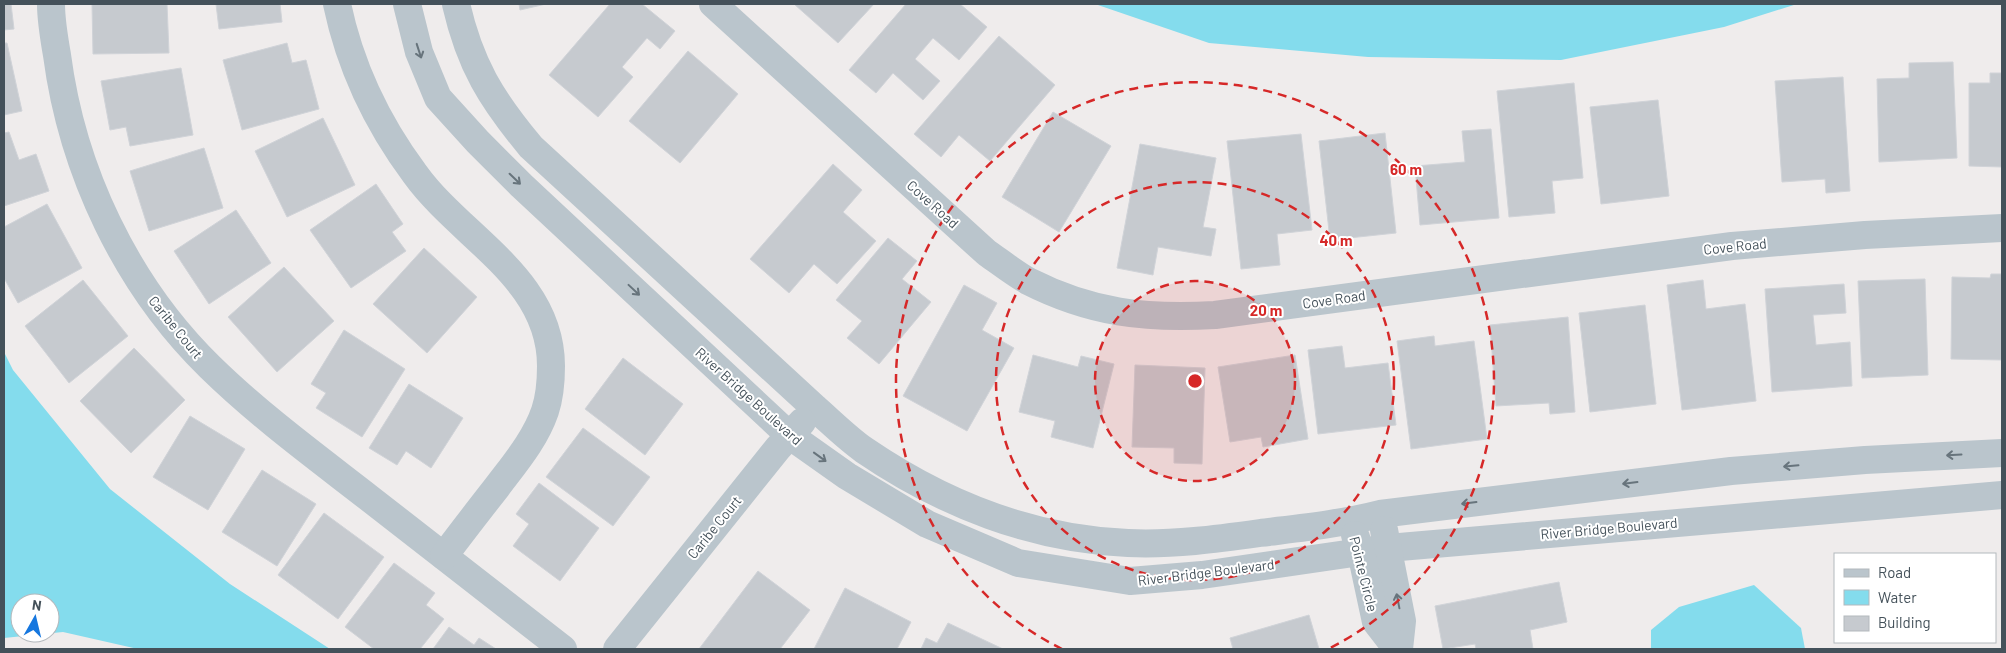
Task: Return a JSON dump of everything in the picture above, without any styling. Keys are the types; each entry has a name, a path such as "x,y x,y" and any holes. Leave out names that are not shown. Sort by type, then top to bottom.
{"street":[{"name":"Caribe Court","path":"51,4 61,88 73,135 98,204 133,270 160,310 209,366 262,414 563,649"},
{"path":"337,4 359,78 384,129 416,176 453,219 524,286 537,307 546,329 551,353 551,386 546,410 536,432 523,453 444,556"},
{"name":"River Bridge Boulevard","path":"408,4 419,52 438,98 521,185 789,435 847,476 927,524 1018,563 1130,581 1202,575 1388,548 2002,495"},
{"path":"456,4 464,38 480,77 503,114 531,147 815,408 863,449 920,485 958,504 1021,526 1063,536 1128,543 1195,542 1350,521 1380,514 1731,471 1865,460 2002,453"},
{"name":"Cove Road","path":"713,4 987,253 1028,280 1072,300 1119,313 1167,318 1214,315 1732,246 1865,235 2002,228"},
{"name":"Caribe Court","path":"617,649 789,435 815,408"},
{"name":"Pointe Circle","path":"1380,514 1402,621 1398,649"},
{"name":"Pointe Circle","path":"1350,521 1361,552 1376,622 1398,649"}],"water":[{"path":"1095,4 1797,4 1724,27 1561,60 1368,57 1209,43"},
{"path":"4,352 13,370 110,489 230,584 330,649 138,649 60,632 60,593 10,593 10,637 4,638"},
{"path":"1754,585 1801,628 1805,649 1651,649 1651,630 1679,607"}],"building":[{"path":"4,4 11,4 14,29 4,30"},
{"path":"92,4 167,4 169,53 93,54"},
{"path":"216,4 280,4 282,22 219,29"},
{"path":"519,4 546,4 520,10"},
{"path":"610,4 642,4 675,31 660,49 647,38 622,67 633,77 598,117 549,75"},
{"path":"794,4 874,4 838,43"},
{"path":"906,4 960,4 987,27 959,60 933,38 915,59 940,81 923,100 893,73 876,93 849,70"},
{"path":"999,36 1055,85 990,161 959,135 941,157 914,134"},
{"path":"4,43 7,43 22,111 4,115"},
{"path":"287,43 292,63 306,60 319,109 242,130 223,60"},
{"path":"688,51 738,94 680,163 629,121"},
{"path":"1953,62 1957,158 1879,162 1877,79 1909,78 1909,63"},
{"path":"181,68 193,135 130,146 126,127 110,130 101,81"},
{"path":"1990,73 2002,73 2002,167 1969,166 1969,83 1990,83"},
{"path":"1843,77 1850,191 1826,193 1825,179 1782,182 1775,81"},
{"path":"1574,83 1583,178 1552,181 1555,213 1509,217 1497,91"},
{"path":"1658,100 1669,196 1601,204 1590,107"},
{"path":"1053,112 1111,146 1059,232 1002,197"},
{"path":"323,118 355,185 287,217 255,151"},
{"path":"1491,129 1499,218 1420,225 1415,166 1465,162 1462,131"},
{"path":"9,132 19,160 36,154 49,191 4,206 4,133"},
{"path":"1385,133 1396,233 1330,240 1319,141"},
{"path":"1301,134 1312,230 1277,234 1280,265 1241,269 1227,141"},
{"path":"1140,144 1216,158 1203,227 1216,229 1211,256 1158,247 1153,275 1117,268"},
{"path":"204,148 223,208 149,231 130,171"},
{"path":"833,164 862,190 843,212 876,241 837,284 814,264 789,293 750,259"},
{"path":"376,184 403,224 392,232 406,251 351,288 310,230"},
{"path":"47,204 82,268 18,303 4,278 4,227"},
{"path":"236,210 271,263 209,304 174,251"},
{"path":"888,238 917,261 902,279 931,302 879,364 847,338 862,321 836,300"},
{"path":"424,248 477,297 427,353 373,304"},
{"path":"284,267 334,321 277,372 228,317"},
{"path":"1991,274 2002,274 2002,360 1951,359 1952,277 1990,278"},
{"path":"1925,279 1928,375 1862,378 1858,281"},
{"path":"83,280 128,336 69,383 25,326"},
{"path":"1703,280 1706,309 1745,304 1756,401 1682,410 1667,285"},
{"path":"1844,284 1846,313 1813,315 1816,345 1850,342 1852,386 1772,392 1765,289"},
{"path":"964,285 997,303 982,330 1014,348 967,431 903,396"},
{"path":"1645,305 1656,404 1590,412 1579,313"},
{"path":"1568,317 1575,412 1550,414 1549,403 1496,406 1490,325"},
{"path":"344,330 405,369 362,437 316,408 326,393 311,384"},
{"path":"1434,336 1435,346 1474,341 1487,439 1411,449 1397,341"},
{"path":"1342,346 1345,368 1388,363 1396,425 1318,434 1308,350"},
{"path":"134,348 185,400 131,453 80,401"},
{"path":"1033,355 1078,367 1081,356 1114,364 1093,448 1051,437 1055,421 1019,412"},
{"path":"1295,355 1308,439 1263,447 1261,437 1230,442 1218,367"},
{"path":"623,358 683,404 645,455 585,409"},
{"path":"1135,365 1205,368 1202,464 1174,463 1174,448 1132,447"},
{"path":"409,384 463,418 431,468 406,451 397,465 369,448"},
{"path":"190,416 245,449 208,510 153,477"},
{"path":"583,428 650,477 613,526 546,477"},
{"path":"262,470 316,504 277,566 222,532"},
{"path":"539,483 599,528 560,581 513,546 529,524 516,514"},
{"path":"324,513 384,557 338,619 278,575"},
{"path":"394,563 435,593 426,605 444,619 420,649 374,649 345,627"},
{"path":"758,571 810,610 780,649 699,649"},
{"path":"1559,582 1567,622 1530,630 1533,649 1476,649 1475,644 1443,649 1435,606"},
{"path":"845,588 911,622 897,649 814,649"},
{"path":"1309,615 1319,649 1233,649 1230,638"},
{"path":"948,623 1003,649 921,649 926,638 937,643"},
{"path":"449,627 474,645 479,638 496,649 433,649"}]}
